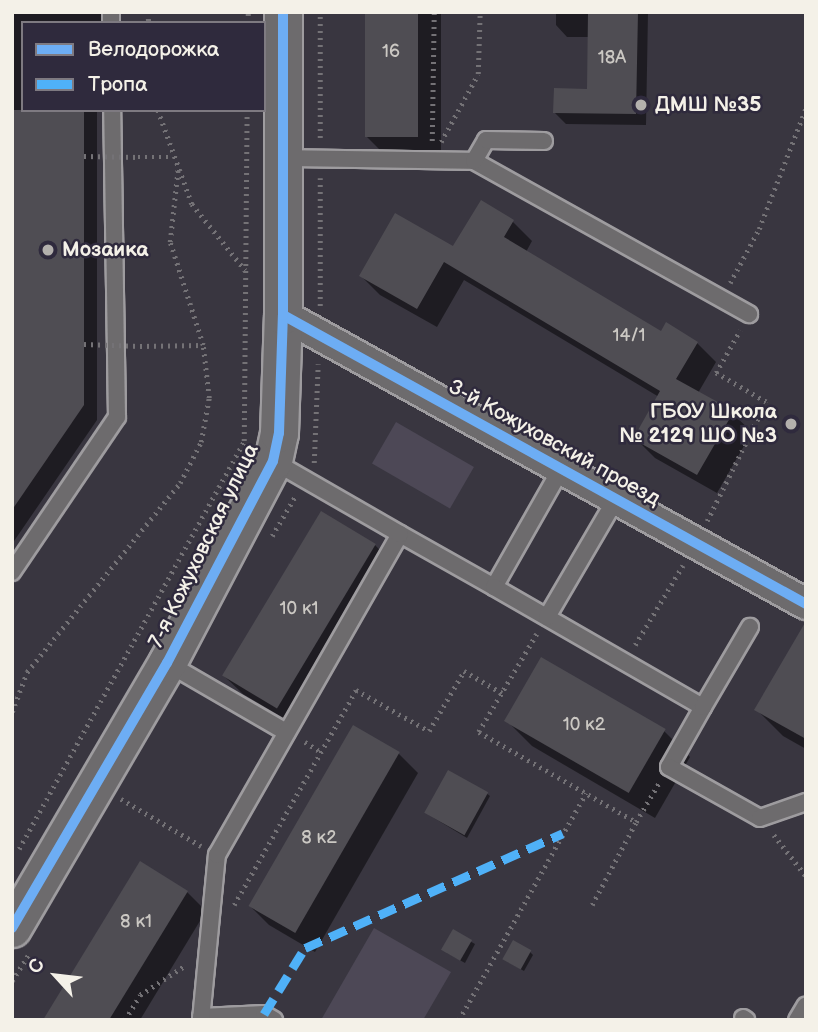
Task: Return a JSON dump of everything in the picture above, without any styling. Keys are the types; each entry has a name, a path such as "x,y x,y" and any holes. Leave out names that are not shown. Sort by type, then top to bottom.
{"street":[{"name":"7-я Кожуховская улица","path":"12,928 22,891 167,663 272,461 279,433 283,315 283,12"},
{"name":"3-й Кожуховский проезд","path":"283,315 806,604"}],"lane":[{"path":"12,572 117,417 112,112"},
{"path":"474,161 486,140 544,141"},
{"path":"284,158 474,161 749,314"},
{"path":"272,461 703,707"},
{"path":"494,587 561,469"},
{"path":"547,617 615,499"},
{"path":"274,1020 264,1014 201,1018 217,855 400,534"},
{"path":"750,626 669,767 760,818 806,802"},
{"path":"167,663 285,732"},
{"path":"797,1020 806,1005"}],"path":[{"path":"432,159 434,12"},
{"path":"432,159 478,74 480,12"},
{"path":"721,300 759,229 806,108"},
{"path":"159,112 192,204 246,270"},
{"path":"12,861 244,441 247,112"},
{"path":"83,156 173,157"},
{"path":"12,712 27,672 57,631 180,483 201,442 209,398 203,345 170,242 178,168"},
{"path":"625,662 696,544 766,402 716,373 749,314"},
{"path":"84,344 203,345"},
{"path":"547,617 479,732 636,822"},
{"path":"125,1020 140,995 209,949 356,690 429,731 464,671 502,693"},
{"path":"592,905 669,767"},
{"path":"459,1020 586,793"},
{"path":"119,798 217,855"},
{"path":"760,818 806,876"}],"shaded area":[{"path":"396,422 474,467 450,509 372,464"},
{"path":"374,928 451,972 423,1020 321,1020"}],"building":[{"path":"365,12 418,12 418,137 365,137"},
{"path":"588,12 638,12 636,114 553,113 554,88 587,89"},
{"name":"Мозаика","path":"12,110 84,112 84,405 12,510"},
{"path":"481,200 514,220 504,237 661,331 666,322 698,342 676,379 734,411 697,475 633,439 660,391 444,262 417,309 359,276 395,213 453,246"},
{"path":"321,511 376,544 277,709 222,676"},
{"path":"806,621 806,739 754,710"},
{"path":"541,657 666,729 629,793 504,721"},
{"path":"353,725 400,752 295,933 248,906"},
{"path":"448,770 488,792 464,835 424,813"},
{"path":"140,861 188,891 109,1020 43,1020"},
{"path":"453,929 472,940 460,961 441,950"},
{"path":"513,940 531,950 521,969 502,959"}],"marked path":[{"path":"264,1014 305,948 563,833"}],"cycle path":[{"path":"12,928 167,663 273,461 279,433 283,315 283,12"},
{"path":"283,315 806,604"}],"place":[{"name":"ДМШ №35","path":"641,105"},
{"name":"Мозаика","path":"48,250"},
{"name":"ГБОУ Школа № 2129 ШО №3","path":"791,424"}]}
